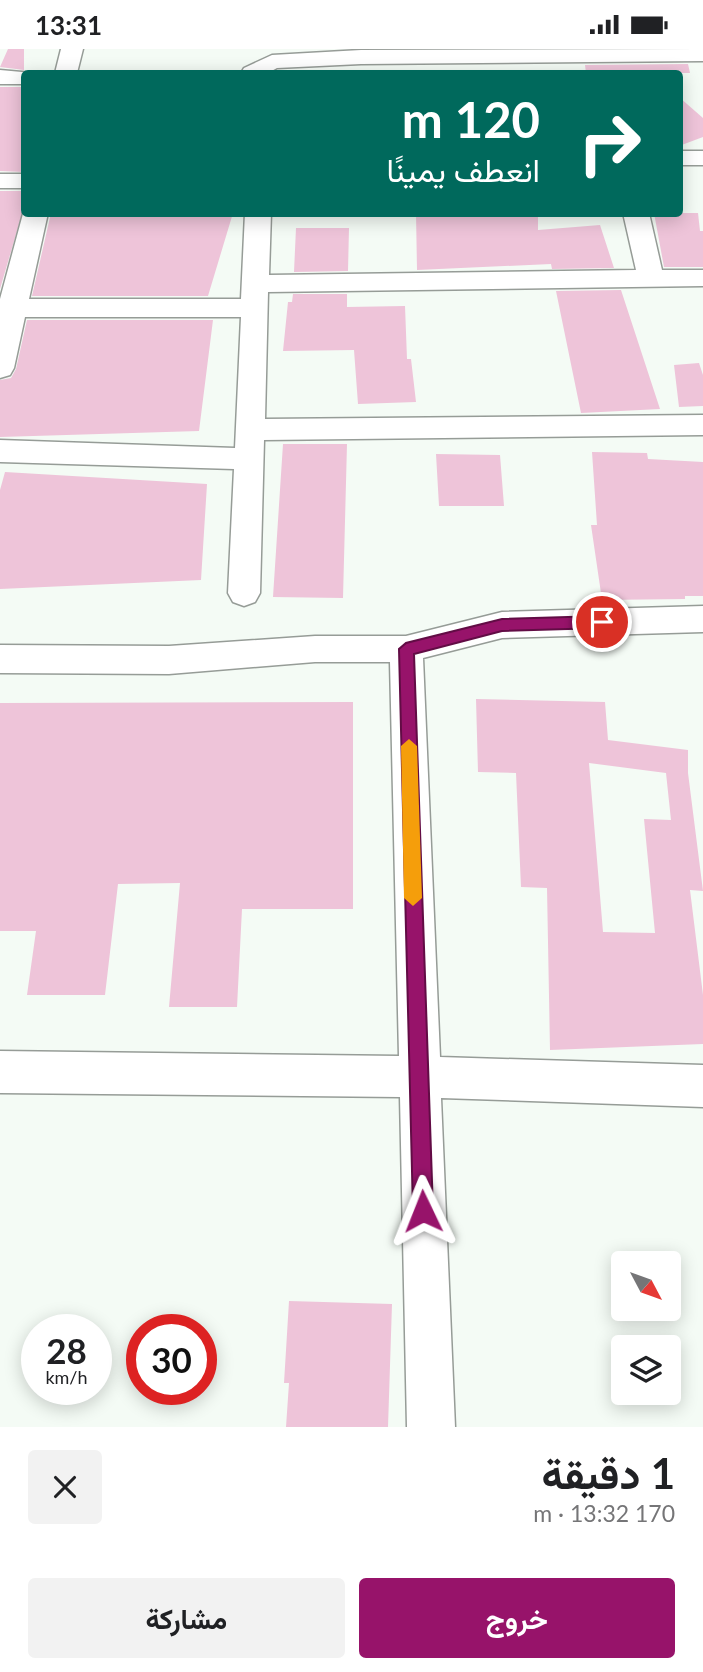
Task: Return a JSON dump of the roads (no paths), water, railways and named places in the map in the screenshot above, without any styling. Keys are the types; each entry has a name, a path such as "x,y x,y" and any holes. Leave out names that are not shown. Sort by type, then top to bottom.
{"street":[{"path":"67,70 72,49"},
{"path":"256,70 273,56 564,65 703,54"},
{"path":"0,77 21,77"},
{"path":"683,158 703,158"},
{"path":"0,181 21,181"},
{"path":"0,368 7,308 33,217"},
{"path":"244,593 258,217"},
{"path":"637,217 651,278"},
{"path":"7,308 651,278 703,278"},
{"path":"0,451 249,444 703,425"},
{"path":"0,659 169,660 315,649 406,649 502,625 703,619"},
{"path":"406,649 431,1427"},
{"path":"0,1072 418,1077 703,1086"}]}
